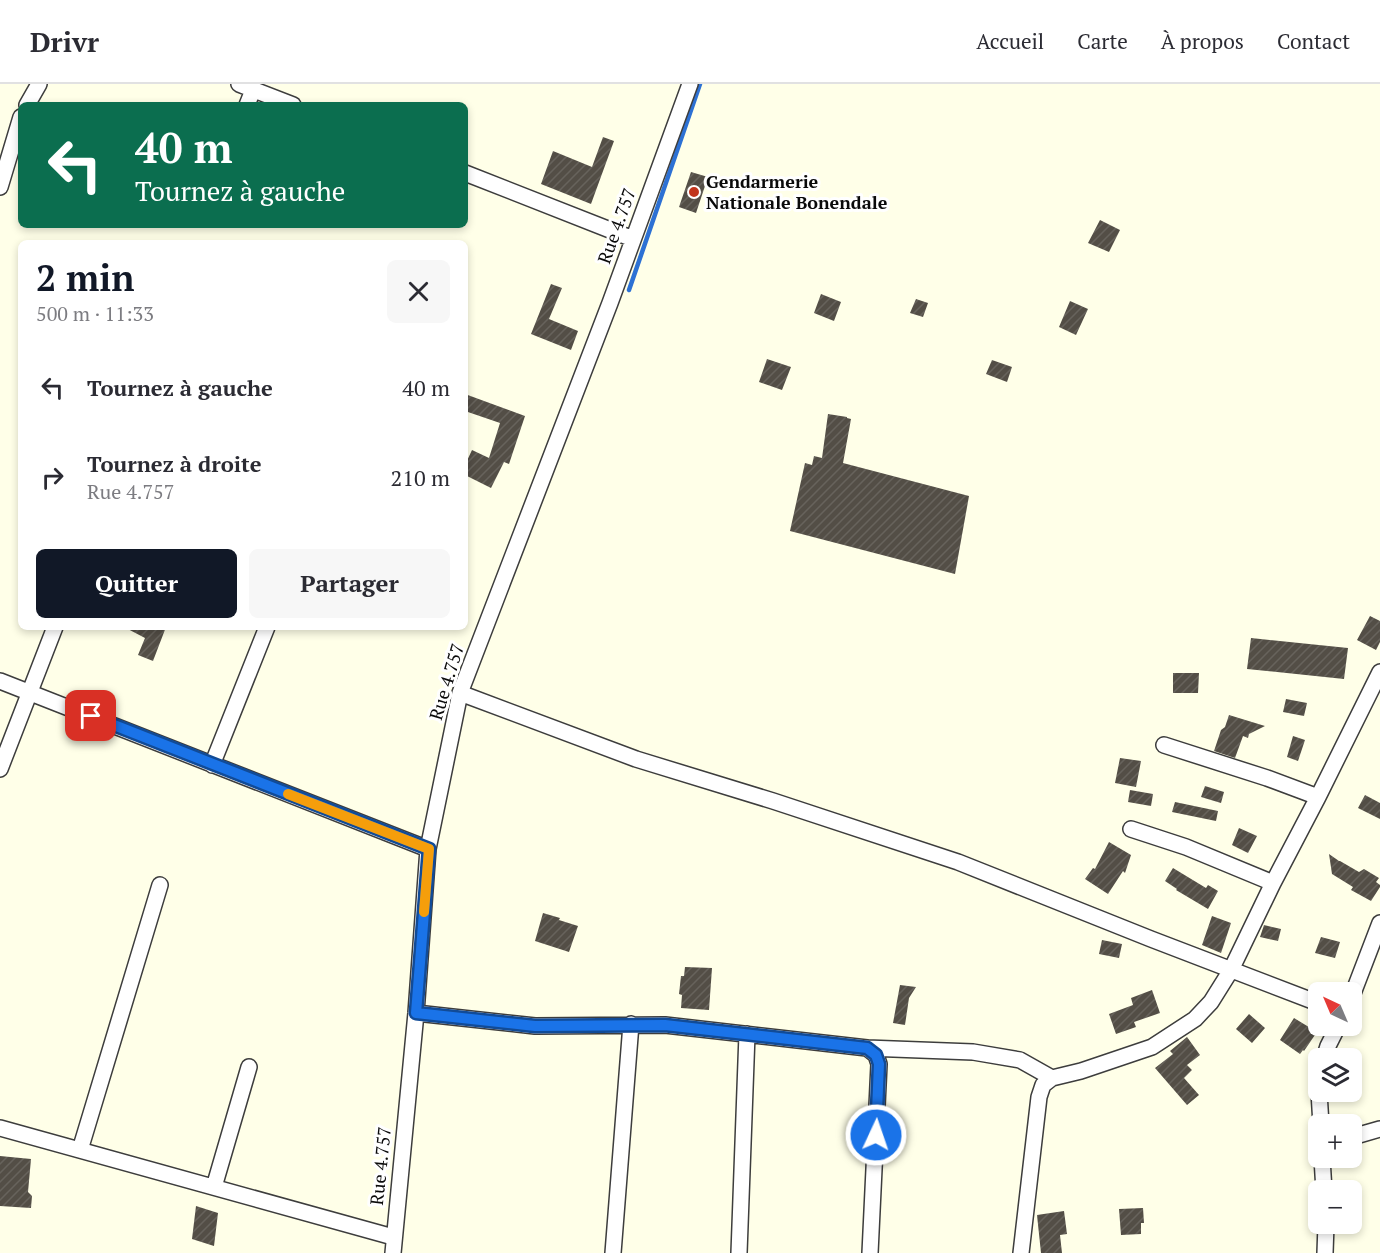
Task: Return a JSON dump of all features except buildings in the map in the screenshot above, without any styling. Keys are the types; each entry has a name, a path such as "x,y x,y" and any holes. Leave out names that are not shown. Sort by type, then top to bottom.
{"street":[{"path":"29,102 39,84"},
{"name":"Rue 4.757","path":"393,1253 429,849 460,693 690,84"},
{"path":"249,102 257,88 287,102"},
{"path":"0,187 18,127"},
{"path":"468,173 633,239"},
{"path":"0,769 54,630"},
{"path":"212,765 266,630"},
{"path":"1021,1253 1039,1097 1043,1085 1052,1078 1081,1071 1152,1047 1195,1019 1210,1002 1231,970 1380,672"},
{"path":"0,681 429,849"},
{"path":"460,693 636,759 958,862 1308,999"},
{"path":"1164,746 1268,778 1318,797"},
{"path":"1131,829 1186,847 1273,883"},
{"path":"80,1150 160,885"},
{"path":"1357,982 1380,923"},
{"path":"416,1013 535,1026 665,1025 867,1048 973,1052 1020,1060 1052,1078"},
{"path":"613,1253 632,1024"},
{"path":"739,1253 747,1034"},
{"path":"867,1048 876,1055 879,1064 870,1253"},
{"path":"214,1187 249,1066"},
{"path":"0,1128 393,1237"},
{"path":"1362,1134 1380,1130"},
{"path":"1325,1253 1326,1234"}],"waterway":[{"path":"629,290 700,84"}],"slow traffic":[{"path":"288,794 429,849 424,912"}],"place":[{"name":"Gendarmerie Nationale Bonendale","path":"694,192"}],"route":[{"path":"91,716 429,849 416,1013 535,1026 665,1025 867,1048 876,1055 879,1064 876,1135"}]}
